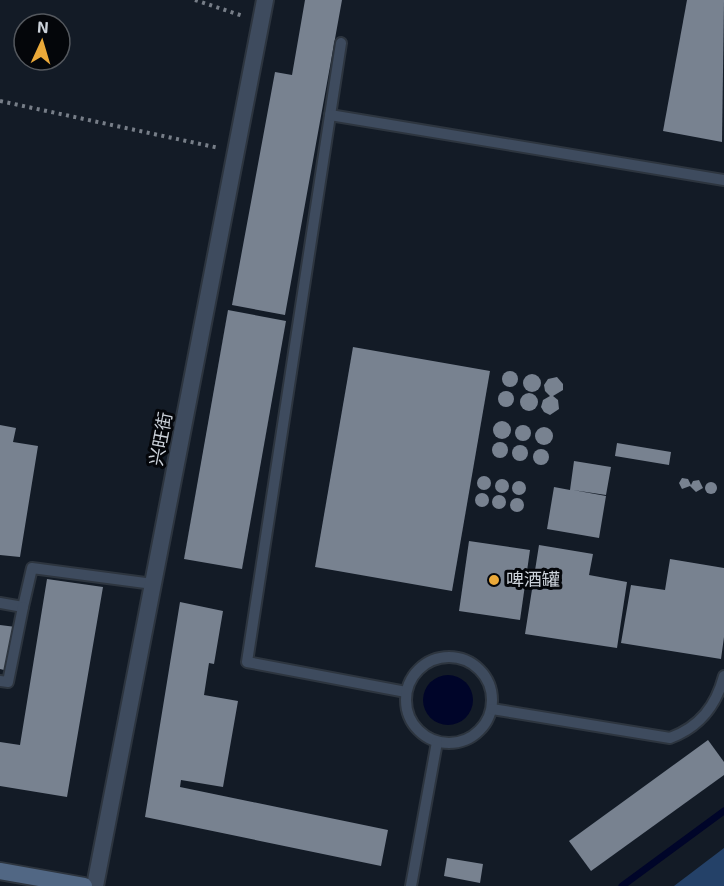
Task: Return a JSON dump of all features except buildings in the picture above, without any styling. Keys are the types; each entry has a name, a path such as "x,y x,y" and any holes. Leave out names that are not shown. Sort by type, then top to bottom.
{"main road":[{"path":"0,871 84,886"}],"street":[{"name":"兴旺街","path":"95,886 265,0"}],"lane":[{"path":"341,43 248,662 406,692"},
{"path":"330,115 724,180"},
{"path":"0,681 8,682 32,568 153,584"},
{"path":"0,603 23,607"},
{"path":"440,657 454,657 468,661 480,669 488,680 492,694 492,709 486,722 477,733 465,741 437,742 424,736 413,726 407,713 406,692 415,672 426,662 440,657"},
{"path":"492,709 670,738 689,731 710,711 724,676"},
{"path":"411,886 437,742"}],"path":[{"path":"195,0 261,22"},
{"path":"0,101 236,151"}],"shaded area":[{"path":"448,675 457,677 468,686 473,700 471,709 462,720 448,725 439,723 428,714 423,700 425,691 434,680"},
{"path":"724,848 724,886 674,886"}],"waterway":[{"path":"622,886 724,811"}],"place":[{"name":"啤酒罐","path":"494,580"}]}
